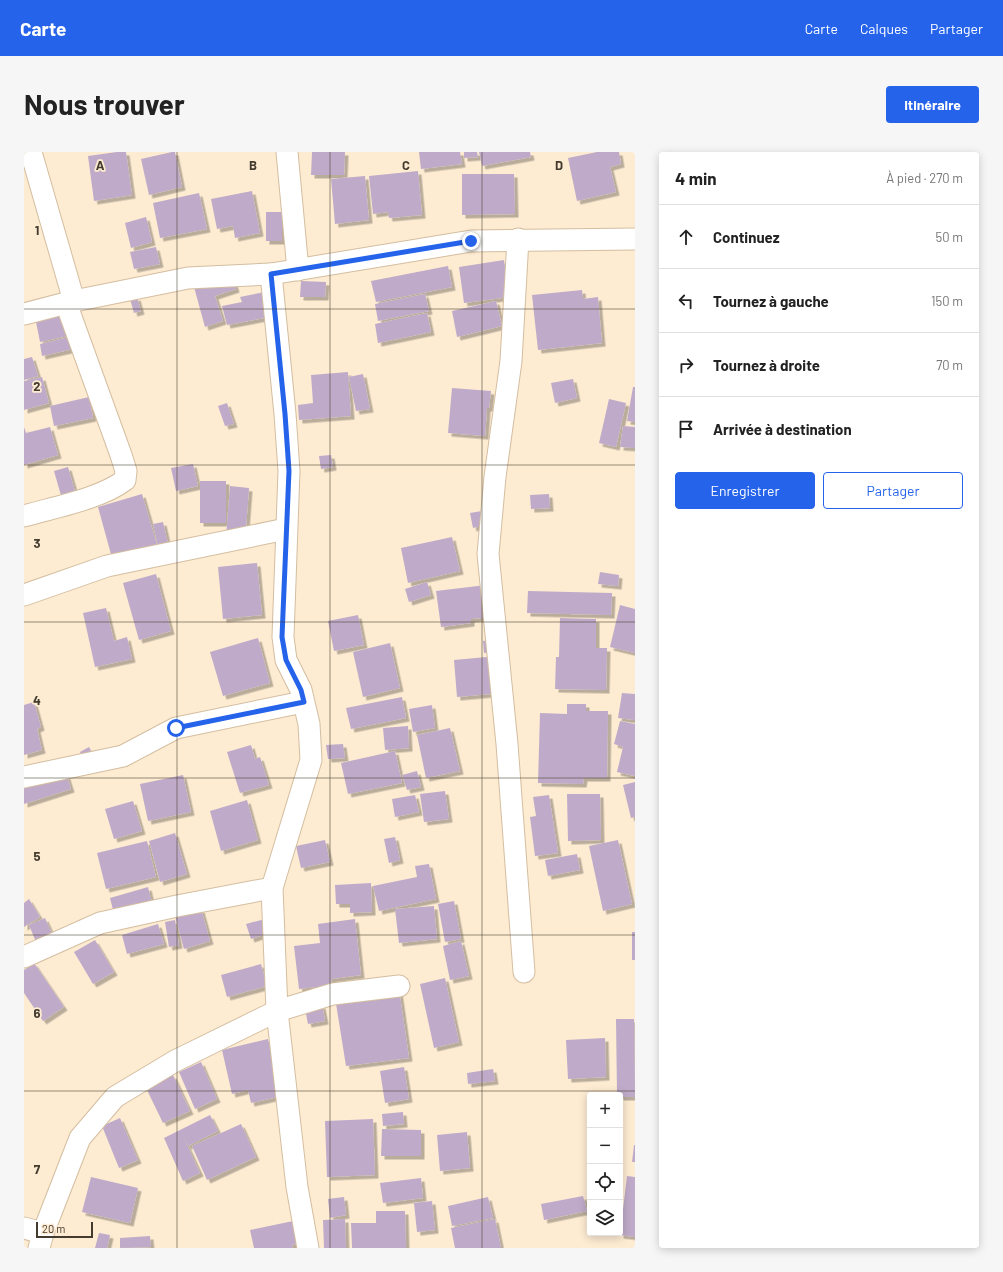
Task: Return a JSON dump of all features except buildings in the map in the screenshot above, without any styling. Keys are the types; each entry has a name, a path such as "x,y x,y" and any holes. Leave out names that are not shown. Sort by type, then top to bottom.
{"street":[{"path":"24,516 92,497 116,487 125,480 126,471 70,302 31,152"},
{"path":"287,152 298,270"},
{"path":"24,314 70,302 188,278 271,274 471,241 635,239"},
{"path":"518,240 511,361 488,554 507,744 524,972"},
{"path":"271,274 285,414 289,471 282,637 286,660 301,690 304,702 309,724 311,760 272,888 277,1011 297,1187 308,1248"},
{"path":"24,595 107,566 286,529"},
{"path":"24,777 123,756 176,728 304,702"},
{"path":"24,957 100,923 177,906 272,888"},
{"path":"35,1236 80,1138 115,1097 176,1061 277,1011 333,994 399,986"}],"route":[{"path":"176,728 304,702 301,690 286,660 282,637 289,471 285,414 271,274 471,241"}]}
